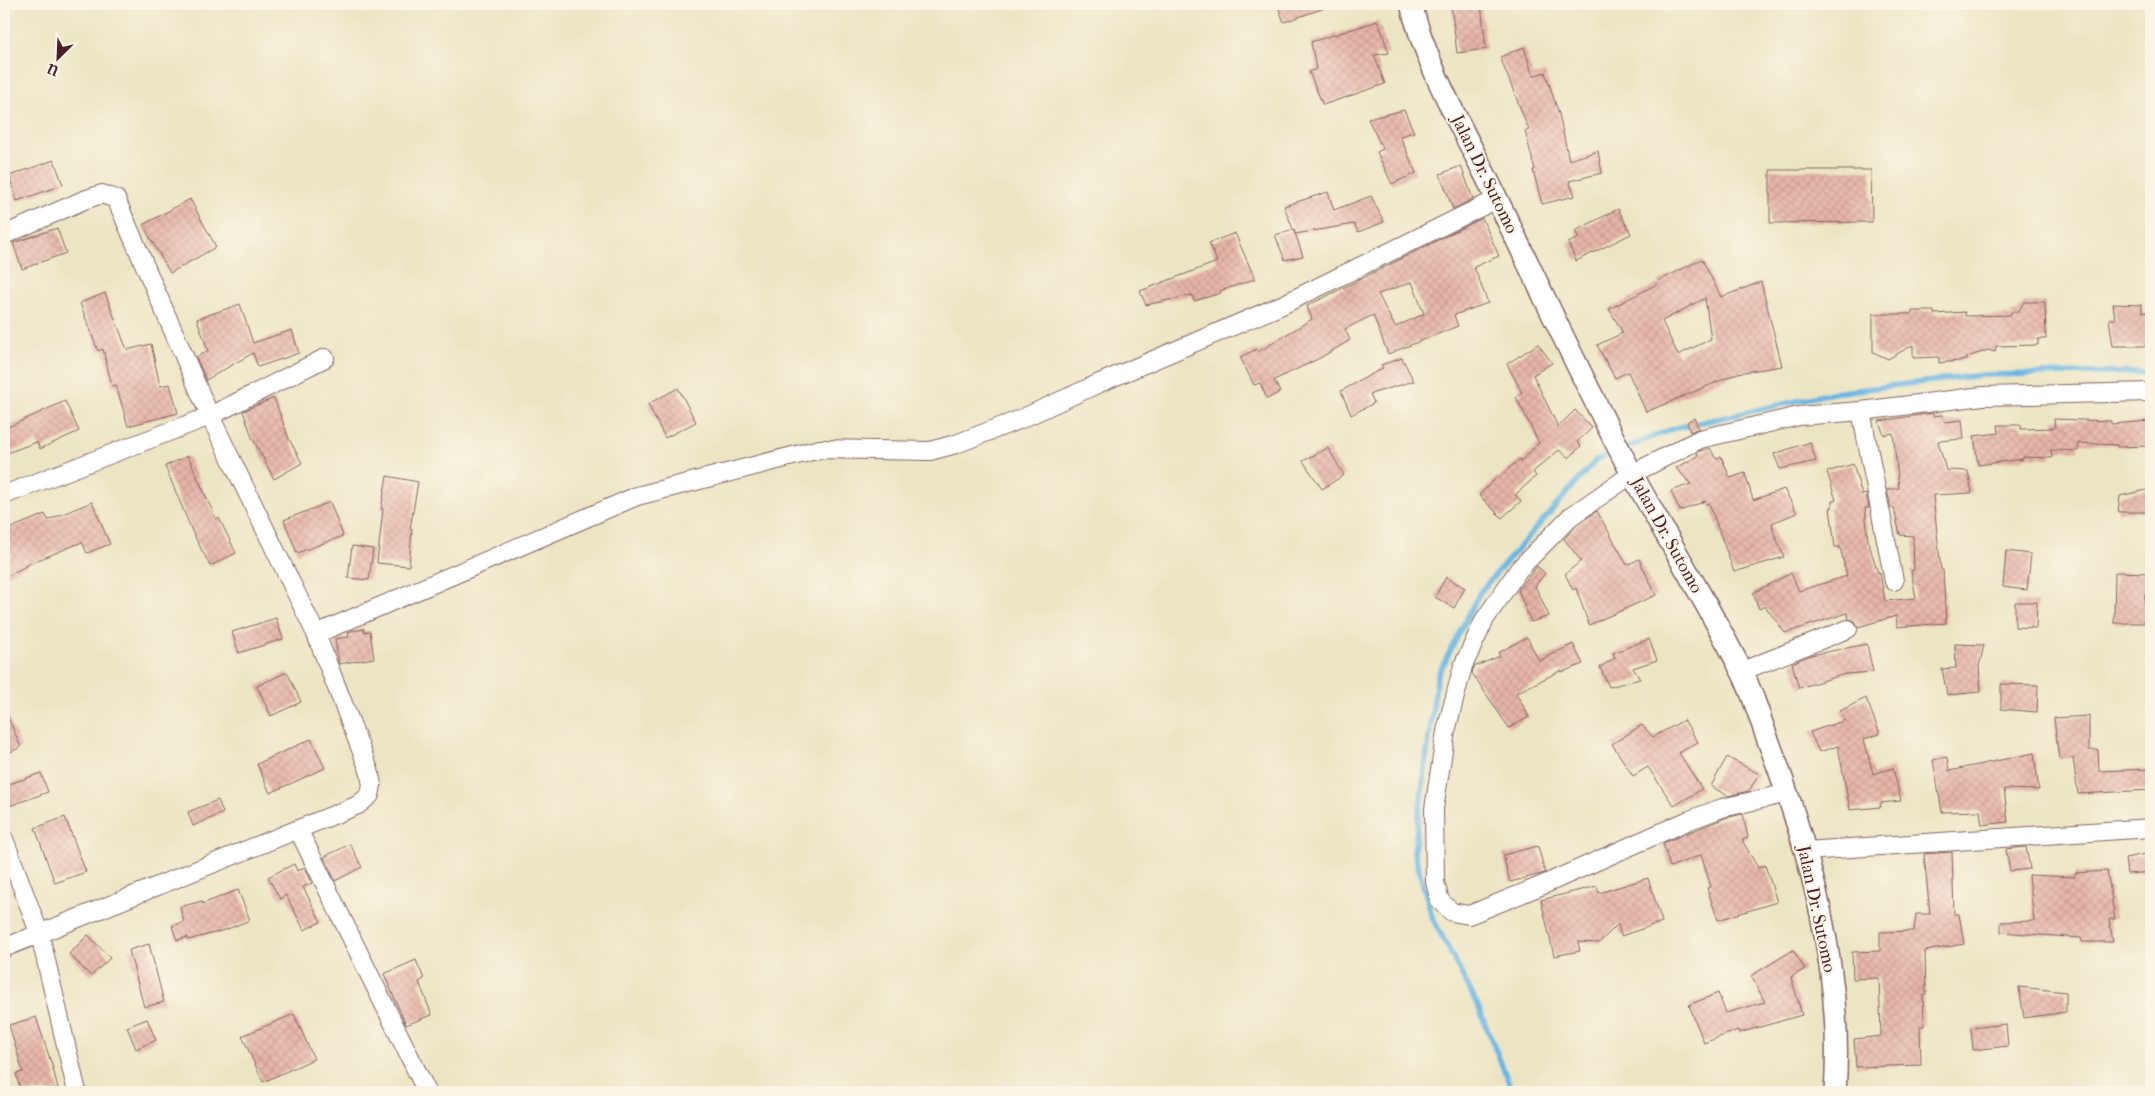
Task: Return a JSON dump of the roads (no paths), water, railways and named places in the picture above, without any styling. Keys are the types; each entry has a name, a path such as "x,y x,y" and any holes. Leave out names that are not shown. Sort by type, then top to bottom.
{"street":[{"name":"Jalan Dr. Sutomo","path":"1411,4 1430,61 1601,414 1742,671 1788,793 1805,851 1829,958 1835,997 1838,1057 1835,1092"},
{"path":"4,235 102,194 116,200 210,416 316,634 369,770 372,785 370,795 358,805 4,948"},
{"path":"316,634 638,496 820,449 930,451 956,444 1021,419 1095,385 1282,305 1497,199"},
{"path":"4,495 210,416 325,358"},
{"path":"1788,793 1704,814 1543,885 1469,915 1452,912 1440,902 1435,882 1434,809 1446,730 1463,666 1485,619 1518,569 1570,517 1632,473 1700,439 1799,416 1861,411 1983,396 2151,392"},
{"path":"1861,411 1894,582"},
{"path":"1742,671 1848,629"},
{"path":"1805,851 2151,828"},
{"path":"298,829 427,1092"},
{"path":"4,839 40,935 77,1092"}],"waterway":[{"path":"1508,1092 1509,1083 1478,1006 1432,917 1414,851 1437,677 1480,592 1596,460 1672,429 1832,393 1982,375 2151,372"}]}
